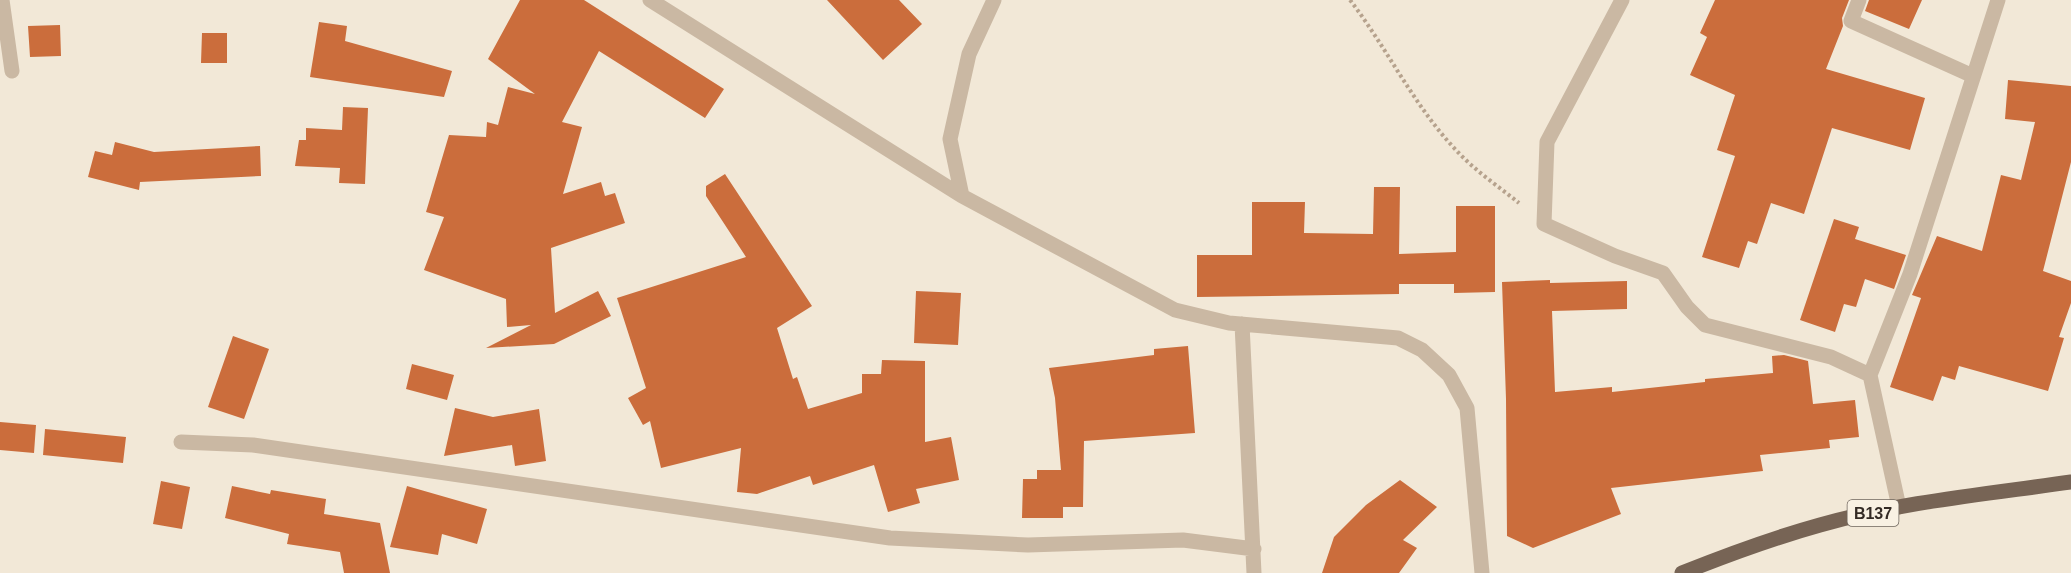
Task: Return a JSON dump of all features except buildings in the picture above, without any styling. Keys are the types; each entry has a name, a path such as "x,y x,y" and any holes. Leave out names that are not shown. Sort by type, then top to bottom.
{"main road":[{"name":"B137","path":"1682,573 1739,550 1821,525 1899,507 2071,482"}],"street":[{"path":"2,0 12,71"},
{"path":"650,0 962,196 1175,309 1242,324 1398,338 1422,350 1449,375 1467,408 1482,573"},
{"path":"962,196 950,139 969,54 994,0"},
{"path":"1623,0 1547,142 1544,224 1615,256 1663,273 1687,307 1705,325 1831,357 1870,375"},
{"path":"1859,0 1851,21 1973,76"},
{"path":"1899,507 1870,375 1910,274 1998,0"},
{"path":"1242,324 1254,573"},
{"path":"181,441 253,445 890,538 1028,545 1183,540 1254,549"}],"path":[{"path":"1350,0 1378,36 1422,107 1456,151 1544,224"}]}
